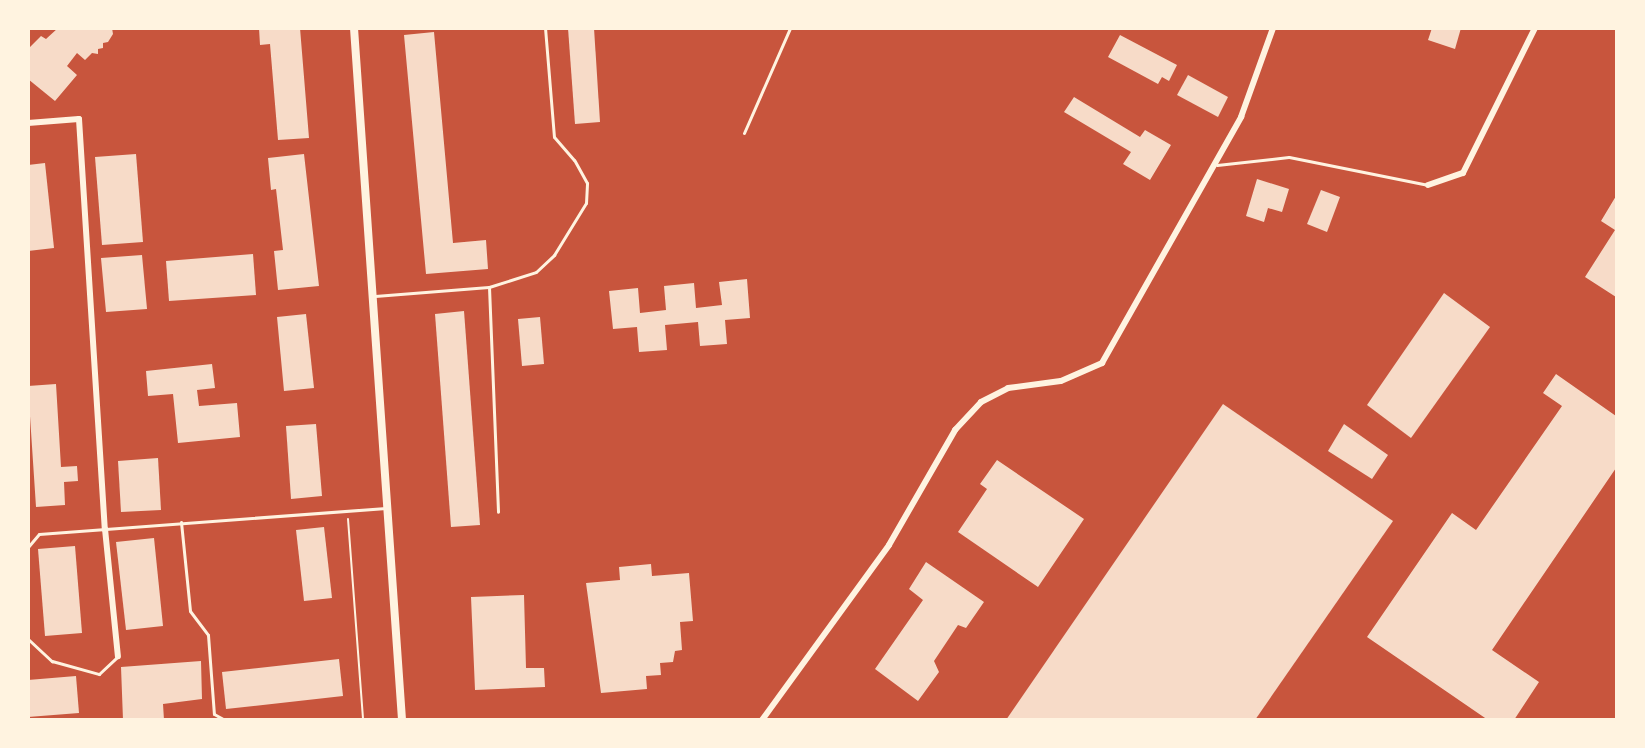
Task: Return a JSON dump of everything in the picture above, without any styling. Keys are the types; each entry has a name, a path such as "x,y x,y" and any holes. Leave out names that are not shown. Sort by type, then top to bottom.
{"main road":[{"path":"354,28 401,719"}],"street":[{"path":"762,720 890,545 955,430 981,402 1008,388 1061,381 1102,363 1217,165 1241,117 1273,28"},
{"path":"1428,185 1463,173 1535,28"},
{"path":"28,123 79,119 105,528 118,656"}],"lane":[{"path":"373,296 489,287 536,272 554,255 586,204 587,183 574,160 554,137 545,28"},
{"path":"744,134 790,28"},
{"path":"1217,165 1289,157 1428,185"},
{"path":"489,287 498,512"},
{"path":"28,547 39,534 388,507"},
{"path":"181,522 190,611 208,635 214,714 225,720"},
{"path":"28,639 52,661 99,674 118,656"}],"path":[{"path":"348,509 363,720"}],"building":[{"path":"58,28 112,28 113,34 108,42 103,43 103,48 98,49 98,54 92,53 85,60 77,53 67,66 77,75 55,101 28,79 28,49 41,36 46,39"},
{"path":"259,28 300,28 309,138 278,140 270,44 260,45"},
{"path":"568,28 594,28 600,122 575,124"},
{"path":"1432,28 1461,28 1455,49 1428,40"},
{"path":"434,32 453,243 486,240 488,269 426,274 404,35"},
{"path":"1120,35 1177,65 1169,81 1162,77 1158,84 1108,57"},
{"path":"1188,75 1228,97 1218,117 1177,95"},
{"path":"1074,97 1140,137 1145,130 1171,145 1150,180 1123,164 1131,152 1064,112"},
{"path":"136,154 143,242 102,245 95,157"},
{"path":"304,154 319,286 278,290 274,251 283,250 276,189 271,190 268,158"},
{"path":"45,163 54,248 28,251 28,165"},
{"path":"1257,179 1289,189 1282,212 1268,208 1264,222 1246,216"},
{"path":"1321,190 1340,197 1327,232 1307,224"},
{"path":"1616,196 1616,297 1585,277 1615,230 1601,221"},
{"path":"253,254 256,295 169,301 166,261"},
{"path":"142,255 147,309 106,312 101,258"},
{"path":"747,279 750,318 725,320 727,344 700,346 698,322 665,325 667,350 639,352 637,327 613,329 609,291 638,288 640,313 666,310 664,286 694,283 696,308 722,305 719,282"},
{"path":"1444,293 1490,327 1411,438 1367,405"},
{"path":"464,311 480,525 451,527 435,314"},
{"path":"306,314 314,388 284,391 277,317"},
{"path":"540,317 544,364 522,366 518,319"},
{"path":"212,364 215,388 197,390 199,406 237,403 240,437 178,443 173,394 148,396 146,371"},
{"path":"1556,374 1616,416 1616,468 1492,650 1539,682 1514,720 1488,720 1367,637 1452,513 1476,530 1562,406 1543,393"},
{"path":"56,384 61,467 77,466 78,481 64,482 65,505 36,507 28,386"},
{"path":"1223,404 1393,521 1255,720 1006,720"},
{"path":"316,424 322,496 291,499 286,426"},
{"path":"1344,424 1388,455 1372,479 1328,451"},
{"path":"158,458 161,510 121,512 118,461"},
{"path":"997,460 1084,519 1038,587 958,532 987,489 980,484"},
{"path":"324,527 332,598 304,601 296,530"},
{"path":"154,538 163,626 126,630 116,542"},
{"path":"75,546 82,633 45,636 38,549"},
{"path":"926,562 984,602 966,628 958,625 934,661 939,672 918,701 875,669 923,600 909,589"},
{"path":"651,564 652,576 689,573 693,621 680,622 682,650 675,651 673,662 660,663 661,675 646,676 647,689 601,693 586,583 620,580 619,567"},
{"path":"524,595 526,668 544,668 545,687 475,690 471,597"},
{"path":"339,659 343,696 226,709 222,672"},
{"path":"201,661 202,699 163,704 164,720 123,720 121,667"},
{"path":"76,676 79,713 28,717 28,680"}]}
